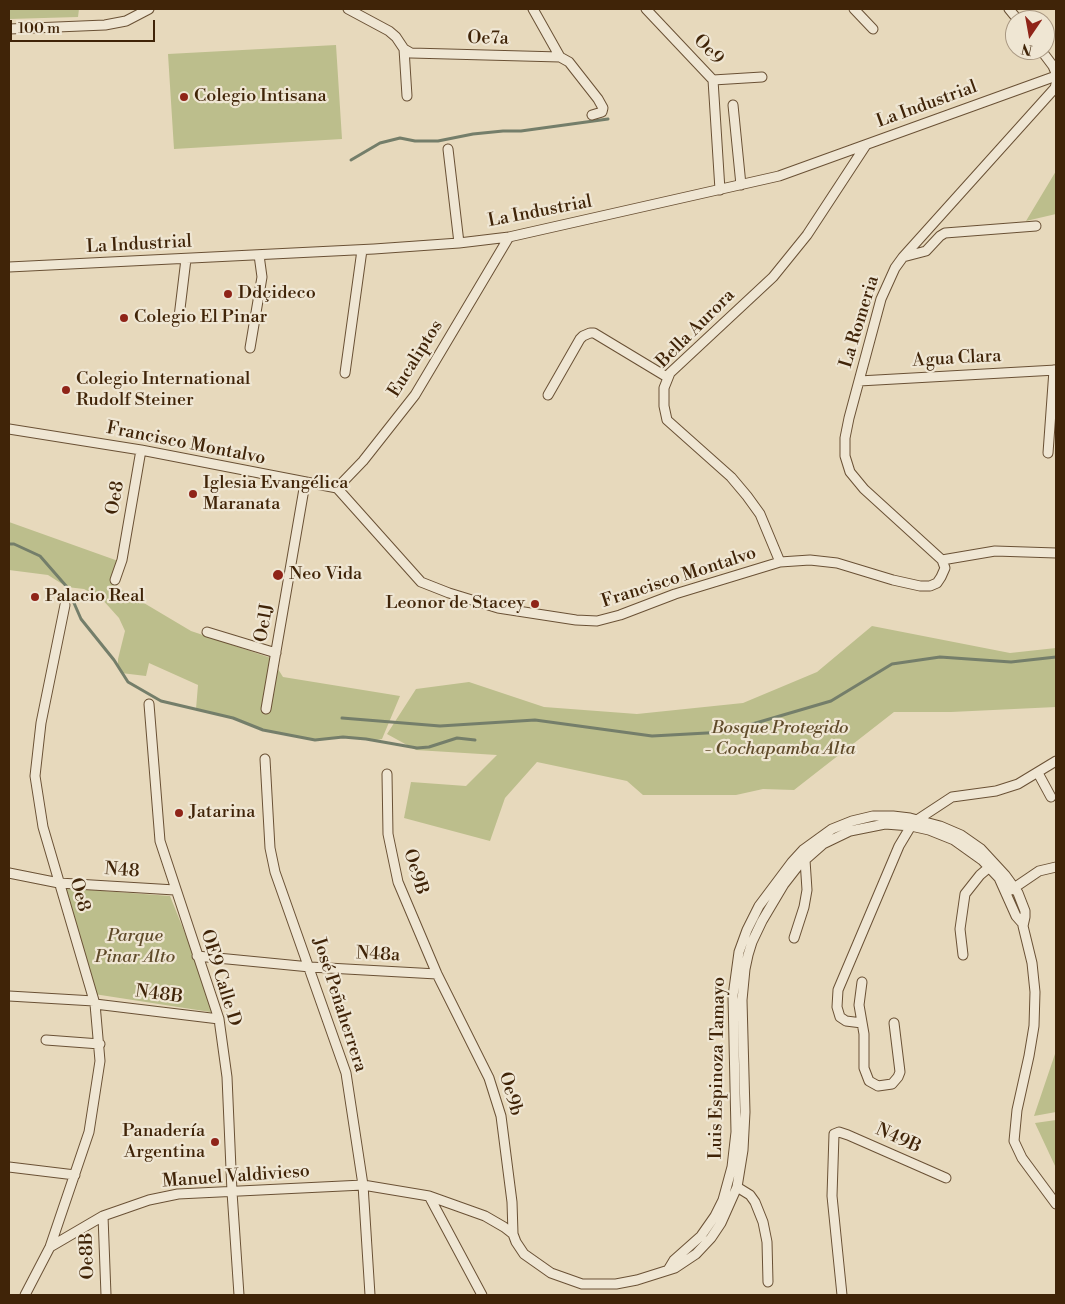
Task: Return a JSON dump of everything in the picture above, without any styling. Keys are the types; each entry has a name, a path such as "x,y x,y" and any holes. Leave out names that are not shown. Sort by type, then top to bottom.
{"street":[{"path":"9,29 106,25 126,21 149,9"},
{"path":"348,9 389,31 396,37 404,49 406,96"},
{"path":"533,9 560,56 569,62 598,99 603,108 602,112 592,115"},
{"name":"Oe9","path":"646,9 713,80 762,77"},
{"path":"854,9 873,29"},
{"name":"Oe7a","path":"404,49 420,54 560,56"},
{"path":"1048,60 1056,74"},
{"name":"La Industrial","path":"9,267 362,250 459,244 509,237 779,176 1056,74"},
{"path":"713,80 720,190"},
{"name":"La Romeria","path":"942,560 864,489 850,472 845,456 845,438 881,299 888,282 903,257 1055,88 1056,84"},
{"path":"733,105 741,185"},
{"name":"Bella Aurora","path":"780,562 760,514 747,496 731,477 667,420 664,406 664,388 667,377 773,276 807,235 866,145"},
{"path":"448,149 459,244"},
{"path":"903,257 926,251 940,236 946,234 1036,226"},
{"name":"Eucaliptos","path":"337,488 363,461 415,395 509,237"},
{"path":"345,373 362,250"},
{"path":"250,348 262,277 259,255"},
{"path":"179,318 186,259"},
{"path":"548,396 580,339 590,333 594,333 667,377"},
{"path":"1048,453 1055,370"},
{"name":"Agua Clara","path":"859,381 1055,370"},
{"name":"Francisco Montalvo","path":"9,429 141,450 337,488 421,582 498,608 576,620 597,621 620,616 675,594 780,562 810,560 837,563 893,580 920,586 930,586 937,583 945,568 942,560"},
{"name":"Oe8","path":"115,580 122,560 141,450"},
{"name":"Oe1J","path":"266,709 306,483"},
{"path":"942,560 995,551 1056,553"},
{"name":"Oe8","path":"50,1247 89,1132 100,1061 95,1002 43,826 36,776 41,723 64,605"},
{"path":"207,632 276,653"},
{"name":"OE9 Calle D","path":"149,704 158,834 162,852 219,1019 228,1077 232,1192 239,1295"},
{"name":"José Peñaherrera","path":"265,759 272,858 275,872 346,1073 363,1185 370,1295"},
{"path":"862,1023 859,1021 846,1021 840,1017 837,1007 838,990 899,846 914,823 952,798 996,791 1018,784 1056,761"},
{"path":"1038,773 1051,797"},
{"name":"Oe9B","path":"388,774 388,834 398,882 437,974"},
{"name":"Luis Espinoza Tamayo","path":"668,1270 674,1260 694,1243 708,1226 720,1206 729,1180 735,1150 743,984 752,942 776,896 802,856 850,831 885,824 914,823 954,840 992,865 1015,887 1021,899 1025,916 1023,924 1032,963 1035,1006 1033,1033 1017,1110 1014,1141 1022,1158 1056,1204"},
{"path":"794,938 804,907 807,890 802,856"},
{"path":"963,955 960,929 964,894 980,875 992,865"},
{"name":"Luis Espinoza Tamayo","path":"992,865 1016,916 1023,924"},
{"path":"1006,893 1039,871 1056,867"},
{"name":"N48","path":"9,873 59,883 175,890"},
{"name":"N48a","path":"197,956 310,967 437,974"},
{"name":"Oe9b","path":"437,974 489,1078 501,1116 512,1202 513,1234"},
{"path":"862,982 859,1000 864,1034 863,1061 865,1074 869,1081 874,1084 883,1086 894,1082 900,1072 894,1023"},
{"name":"N48B","path":"9,996 95,1002 219,1019"},
{"path":"46,1040 100,1044"},
{"name":"Luis Espinoza Tamayo","path":"513,1234 519,1248 537,1264 551,1273 582,1284 616,1284 637,1280 675,1268 688,1260 704,1246 724,1219 737,1187 745,1130 739,1058"},
{"name":"N49B","path":"842,1295 832,1196 833,1139 836,1133 848,1135 946,1178"},
{"path":"9,1167 75,1175"},
{"name":"Manuel Valdivieso","path":"50,1247 103,1216 149,1200 178,1194 363,1185 429,1196 486,1216 513,1234"},
{"path":"737,1187 750,1195 764,1222 767,1242 768,1282"},
{"path":"429,1196 482,1295"},
{"name":"Oe8B","path":"103,1216 106,1295"},
{"path":"24,1295 50,1247"}],"green space":[{"path":"9,9 79,9 78,17 9,19"},
{"path":"336,45 342,139 174,149 168,54"},
{"path":"1056,171 1056,214 1026,221"},
{"path":"9,522 121,562 119,573 111,582 122,590 191,631 271,658 283,677 400,696 382,739 343,737 315,740 263,730 233,718 196,709 198,685 149,663 146,676 121,673 118,667 118,659 125,631 119,618 101,598 84,589 67,587 48,575 9,570"},
{"name":"Bosque Protegido - Cochapamba Alta","path":"872,626 1010,653 1056,648 1056,707 951,712 894,712 794,790 763,789 736,795 643,795 627,781 537,762 505,798 490,841 404,818 411,782 466,786 497,755 416,750 387,734 416,689 469,682 544,707 637,714 743,703 817,672"},
{"name":"Parque Pinar Alto","path":"64,888 170,896 217,1013 94,994"},
{"path":"1056,1051 1056,1112 1034,1116"},
{"path":"1056,1120 1056,1168 1035,1123"}],"waterway":[{"path":"351,160 380,143 400,138 415,141 438,141 473,134 521,131 608,119"},
{"path":"9,544 14,544 40,556 67,587 81,619 114,660 128,682 161,701 233,718 263,730 315,740 343,737 417,748 429,747 457,738 475,740"},
{"path":"342,718 440,726 535,720 652,736 725,732 831,701 892,664 940,657 1011,662 1056,657"}],"place":[{"name":"Colegio Intisana","path":"184,97"},
{"name":"Ddçideco","path":"228,294"},
{"name":"Colegio El Pinar","path":"124,318"},
{"name":"Colegio International Rudolf Steiner","path":"66,390"},
{"name":"Iglesia Evangélica Maranata","path":"193,494"},
{"name":"Neo Vida","path":"278,575"},
{"name":"Palacio Real","path":"35,597"},
{"name":"Leonor de Stacey","path":"535,604"},
{"name":"Jatarina","path":"179,813"},
{"name":"Panadería Argentina","path":"215,1142"}]}
